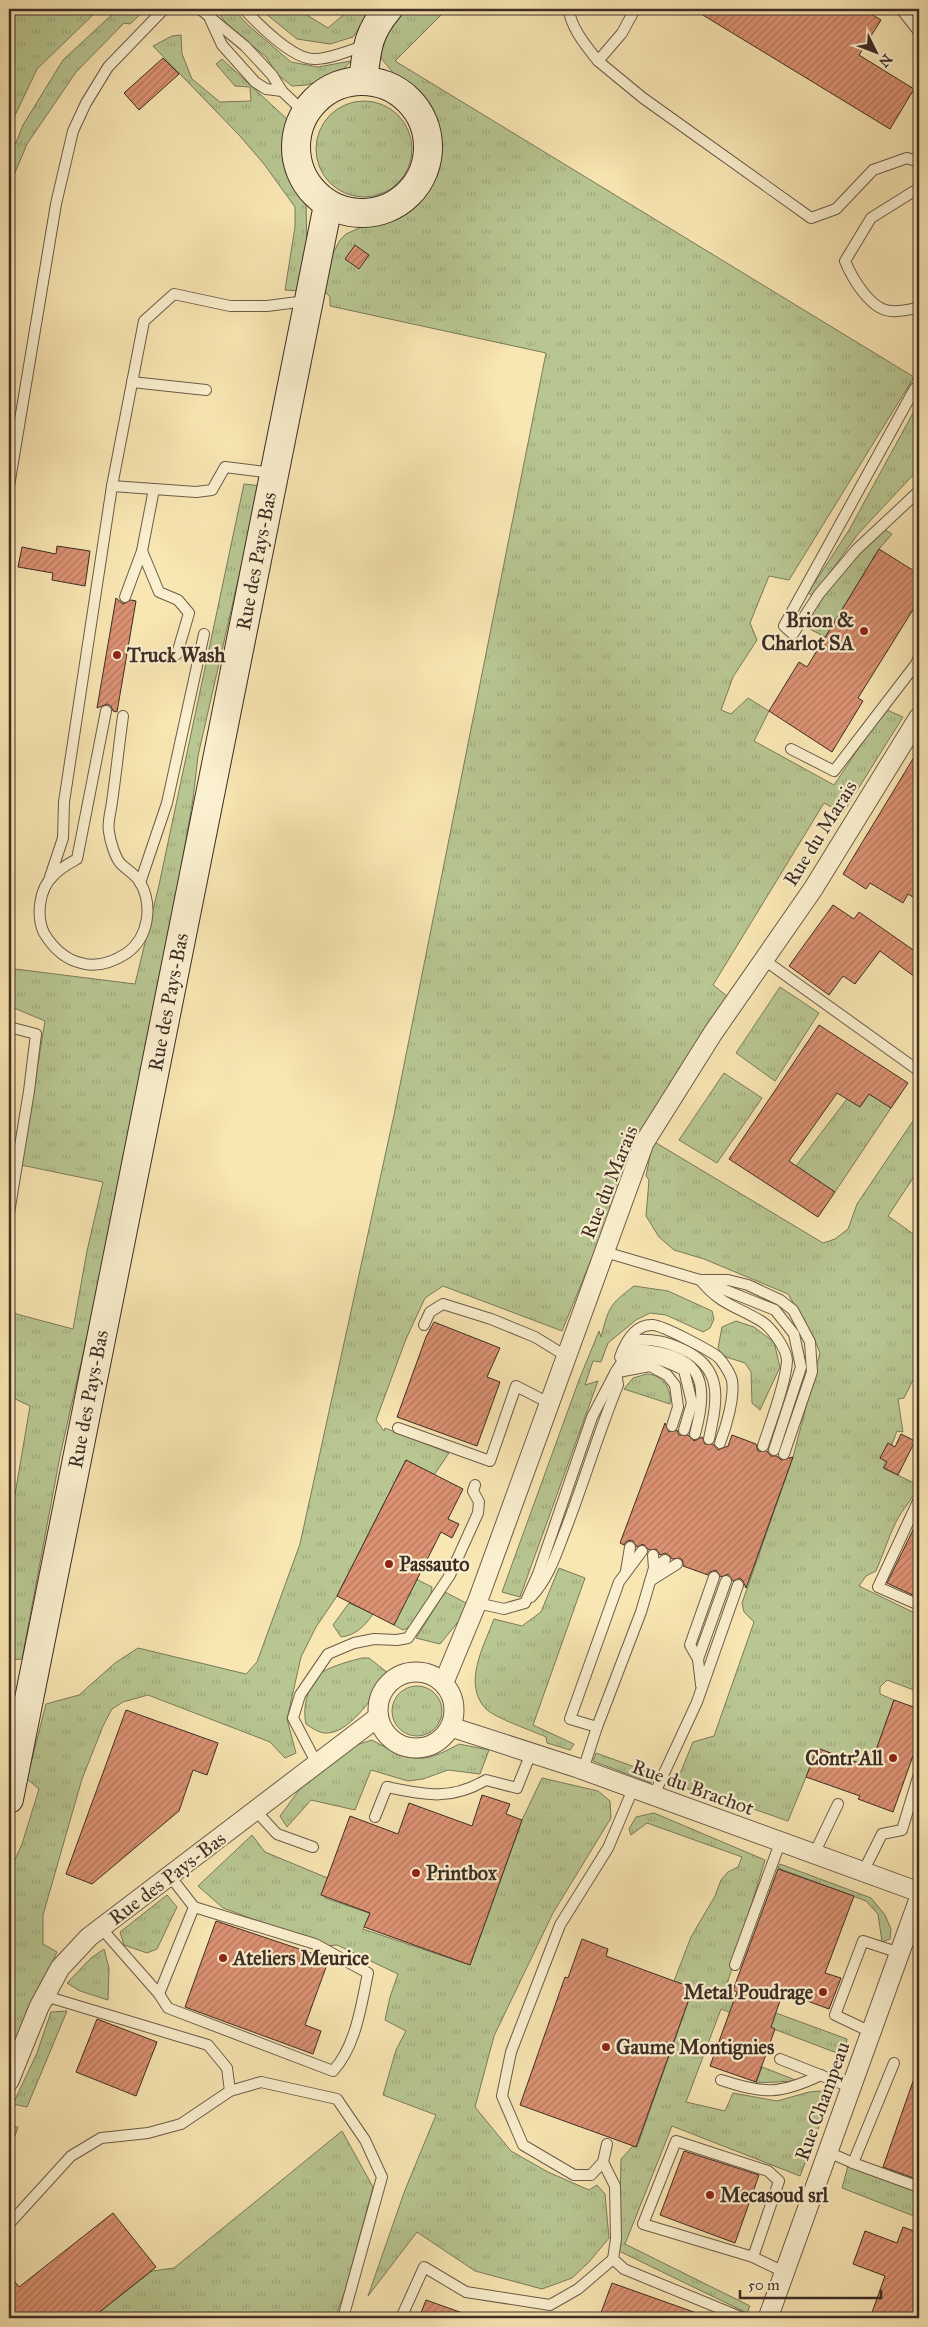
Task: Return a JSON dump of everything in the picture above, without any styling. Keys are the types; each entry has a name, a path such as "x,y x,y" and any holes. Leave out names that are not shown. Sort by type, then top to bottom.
{"street":[{"path":"363,81 368,44 376,24 388,9"},
{"path":"363,81 385,85 404,96 419,112 427,132 428,155 422,176 410,194 392,207 371,214 349,213 328,205 312,192 300,174 297,160 297,132 305,113 320,95 341,84 363,81"},
{"name":"Rue des Pays-Bas","path":"9,1800 328,205"},
{"name":"Rue du Marais","path":"444,1682 477,1603 644,1143 763,959 812,889 919,717"},
{"path":"418,1672 429,1674 444,1682 455,1706 451,1727 445,1736 437,1743 416,1749 406,1748 392,1740 382,1727 378,1717 381,1694 387,1685 396,1677 418,1672"},
{"name":"Rue des Pays-Bas","path":"9,2081 45,1996 60,1968 101,1928 378,1717"},
{"name":"Rue du Brachot","path":"451,1727 583,1770 919,1892"},
{"name":"Rue Champeau","path":"768,2318 919,1899"}],"lane":[{"path":"9,486 56,204 73,131 86,103 108,67 164,9"},
{"path":"200,9 245,46 272,75 282,91 305,113"},
{"path":"244,9 294,53 314,60 344,53 368,44"},
{"path":"569,9 569,15 584,43 598,61 643,98 811,218 836,209 873,170 907,158 919,162"},
{"path":"598,61 622,33 635,9"},
{"path":"901,9 919,32"},
{"path":"209,16 222,45 255,82 266,89 282,91"},
{"path":"919,188 871,218 845,261 853,279 870,300 890,312 919,308"},
{"path":"123,716 108,831 120,863 135,875 140,883 147,899 148,918 143,934 132,949 118,960 100,965 82,964 66,958 52,946 43,930 40,913 42,895 50,879 63,838 64,802 112,486 144,321 174,294 230,306 266,306 308,301"},
{"path":"132,382 206,390"},
{"path":"915,388 784,626 793,634 819,594 856,550 919,491"},
{"path":"112,486 196,492 212,490 225,466 274,474"},
{"path":"125,597 142,551 154,489"},
{"path":"142,551 159,592 178,600 189,613 177,654"},
{"path":"140,883 167,803 204,634"},
{"path":"791,749 834,771 916,664 919,657"},
{"path":"50,879 62,867 77,859 106,711"},
{"path":"763,959 919,1071"},
{"path":"9,1027 36,1034 29,1091 9,1213"},
{"path":"605,1252 700,1280 775,1310 794,1334 801,1367 774,1450"},
{"path":"700,1280 710,1293 724,1304 763,1322 776,1334 787,1360 763,1446"},
{"path":"700,1280 728,1280 748,1285 780,1300 793,1310 810,1342 812,1372 784,1454"},
{"path":"424,1325 430,1312 443,1304 491,1319 535,1337 566,1356"},
{"path":"615,1373 625,1342 639,1328 654,1325 689,1340 718,1357 732,1380 729,1419 720,1443"},
{"path":"477,1603 504,1609 526,1603 538,1574 592,1417 615,1373 636,1340 652,1339 666,1342 705,1363 712,1375 716,1405 709,1439"},
{"path":"615,1373 636,1348 672,1354 692,1365 701,1382 702,1410 695,1434"},
{"path":"615,1373 634,1358 649,1357 664,1360 684,1370 692,1403 684,1430"},
{"path":"615,1373 650,1366 667,1375 675,1384 678,1407 672,1426"},
{"path":"398,1428 490,1461 516,1386 549,1403"},
{"path":"317,1764 293,1718 300,1695 328,1654 354,1643 374,1639 397,1640 408,1638 450,1575 474,1522 479,1502 473,1491 475,1485"},
{"path":"919,1499 878,1587 919,1605"},
{"path":"625,1574 630,1547"},
{"path":"597,1727 570,1719 619,1582 642,1551"},
{"path":"583,1770 650,1581 654,1568 653,1555"},
{"path":"654,1568 665,1560"},
{"path":"650,1581 677,1564"},
{"path":"702,1688 698,1659 690,1645 714,1577"},
{"path":"698,1659 726,1581"},
{"path":"653,1797 702,1688 738,1586"},
{"path":"375,1818 387,1787 425,1795 467,1791 486,1780 517,1788 531,1753"},
{"path":"863,1872 882,1834 902,1830 919,1774"},
{"path":"607,2144 603,2162 591,2175 574,2175 523,2145 502,2096 512,2052 560,1925 608,1848 633,1789"},
{"path":"814,1854 838,1804"},
{"path":"256,1810 277,1834 313,1848"},
{"path":"735,1965 780,1842"},
{"path":"101,1928 160,1994 168,2008 333,2071 344,2059 360,2010 368,1973 315,1944 194,1908 170,1876"},
{"path":"160,1994 194,1908"},
{"path":"871,2032 835,2015 862,1941 900,1953"},
{"path":"45,1996 208,2045 226,2068 230,2091"},
{"path":"780,2059 850,2087"},
{"path":"853,2163 894,2063"},
{"path":"720,2080 767,2091 793,2088 821,2075"},
{"path":"9,2224 71,2156 101,2138 148,2133 181,2124 230,2091 261,2082 337,2100 365,2140 382,2176 343,2318"},
{"path":"753,2257 779,2181 768,2171 676,2141 643,2224 753,2257 784,2272"},
{"path":"828,2152 919,2187"},
{"path":"400,2318 424,2268 466,2292 550,2305 578,2289 613,2259 616,2239 615,2186 603,2162"},
{"path":"613,2259 624,2270 744,2318"}],"green space":[{"path":"9,9 99,9 37,69 9,128"},
{"path":"118,9 146,9 130,24 124,23 76,72 27,144 9,187 9,160 23,125 63,60"},
{"path":"215,9 233,9 249,26 291,62 318,67 351,61 339,74 307,85 292,86 277,74 266,57 228,25"},
{"path":"260,9 297,9 328,28 350,9 372,9 353,37 330,44 297,39"},
{"path":"403,9 447,9 395,61 914,377 789,580 769,576 750,623 757,640 733,677 721,710 731,714 748,698 769,711 754,741 834,785 885,709 903,717 843,813 824,803 713,985 727,996 643,1133 562,1331 443,1286 425,1298 406,1339 376,1420 384,1431 385,1428 449,1453 434,1475 406,1460 337,1596 316,1627 301,1657 287,1719 296,1753 285,1758 270,1742 148,1695 123,1702 112,1709 103,1726 82,1779 43,1915 43,1944 57,1952 9,2058 9,1873 22,1844 39,1789 27,1779 46,1704 79,1695 115,1663 138,1648 246,1674 257,1662 300,1544 394,1115 546,353 330,306 330,297 326,293 323,278 340,240 346,234 366,225 390,220 409,209 437,176 441,137 417,94 400,81 381,58 382,31"},
{"path":"181,35 182,54 192,79 220,102 251,101 250,87 235,86 216,64 222,59 288,120 288,172 306,201 307,252 299,291 285,290 295,227 295,207 264,164 239,135 153,46 172,36"},
{"path":"364,101 382,105 398,115 408,131 412,149 408,167 398,183 382,193 364,197 346,193 330,183 320,167 316,149 320,131 330,115 346,105"},
{"path":"919,402 919,471 914,474 858,534 813,596 808,593 849,530"},
{"path":"244,484 262,486 246,545 198,756 193,799 162,979 119,1194 60,1456 22,1659 9,1660 9,1530 30,1406 9,1396 9,1312 73,1329 87,1251 103,1182 21,1165 45,1021 14,1008 9,1003 9,987 12,984 15,969 135,984 159,885"},
{"path":"880,527 892,534 879,549 825,637 804,626 815,605"},
{"path":"780,987 819,1013 775,1081 736,1053"},
{"path":"724,1073 762,1098 717,1163 679,1140"},
{"path":"869,1094 891,1108 835,1192 796,1166 847,1099 860,1107"},
{"path":"919,1112 919,1169 888,1216 919,1238 919,1373 917,1372 904,1398 898,1399 903,1432 897,1431 883,1468 918,1485 890,1534 876,1571 866,1576 859,1586 919,1615 919,1692 887,1680 880,1687 880,1694 894,1700 870,1767 806,1777 788,1821 710,1794 675,1786 693,1742 714,1736 754,1622 744,1612 742,1603 793,1457 820,1353 814,1338 788,1294 704,1259 674,1250 659,1237 646,1216 649,1180 646,1176 653,1141 823,1243 835,1239 848,1229 857,1204"},
{"path":"634,1286 668,1291 712,1311 714,1319 710,1328 703,1332 666,1315 650,1313 636,1320 608,1343 601,1362 593,1361 585,1385 598,1381 520,1597 502,1592 579,1380 599,1331 601,1337 611,1307"},
{"path":"736,1321 754,1327 774,1342 780,1367 760,1410 752,1403 751,1372 745,1363 723,1356 718,1348 722,1327"},
{"path":"647,1374 662,1380 670,1393 670,1404 624,1389 633,1378"},
{"path":"559,1568 585,1578 533,1725 574,1744 570,1750 547,1743 546,1737 491,1713 479,1699 475,1677 477,1665 494,1619 522,1626 541,1612"},
{"path":"416,1579 432,1587 431,1593 423,1613 414,1623 403,1630 394,1625"},
{"path":"445,1592 466,1603 467,1611 440,1644 416,1638"},
{"path":"349,1603 373,1614 360,1629 341,1637 333,1625"},
{"path":"362,1658 369,1658 388,1673 363,1709 346,1726 337,1731 322,1733 306,1724 306,1702 310,1688 318,1675 333,1667"},
{"path":"417,1686 435,1693 442,1711 435,1729 417,1736 399,1729 392,1711 399,1693"},
{"path":"372,1740 396,1753 415,1758 434,1756 459,1744 489,1750 480,1774 448,1770 423,1779 408,1781 371,1770 355,1810 311,1800 287,1827 280,1816 305,1782 356,1745"},
{"path":"596,1753 654,1774 651,1783 593,1761"},
{"path":"542,1778 598,1791 610,1801 611,1818 553,1913 494,2036 475,2107 511,2151 548,2172 589,2190 597,2185 605,2194 609,2238 589,2262 572,2278 542,2289 475,2271 417,2232 368,2296 405,2190 436,2115 383,2095 396,2050 406,2031 385,2020 398,1974 337,1945 326,1946 223,1908 198,1886 252,1835 265,1852 330,1879 325,1898 372,1914 363,1929 470,1965 522,1820"},
{"path":"654,1813 765,1860 724,1994 847,2039 843,2064 839,2066 837,2053 721,2009 686,2102 725,2111 733,2093 777,2101 809,2092 833,2090 800,2176 672,2126 625,2244 750,2306 747,2313 619,2251 621,2159 633,2146 637,2147 693,1988 674,1981 691,1937 715,1896 721,1880 728,1872 738,1867 742,1857 647,1823 631,1835 629,1829 636,1817"},
{"path":"780,1864 871,1898 885,1915 891,1929 890,1939 882,1942 878,1914 866,1901 778,1868"},
{"path":"167,1895 177,1907 157,1949 147,1953 124,1945 120,1932"},
{"path":"104,1949 109,1968 108,2000 80,1991 67,1983 91,1958"},
{"path":"67,2011 27,2107 13,2104 37,2053 51,2012"},
{"path":"762,2067 798,2081 756,2083"},
{"path":"9,2127 18,2127 9,2153"},
{"path":"342,2131 373,2187 345,2291 335,2318 92,2318 152,2271 174,2268"},
{"path":"848,2166 919,2193 919,2218 842,2188"}],"building":[{"path":"693,9 863,9 881,20 859,55 914,89 890,129"},
{"path":"163,58 179,74 139,110 124,93"},
{"path":"355,245 369,255 359,269 345,259"},
{"path":"57,546 90,551 85,586 52,580 53,573 18,567 22,547 56,554"},
{"name":"Brion & Charlot SA","path":"879,549 919,574 919,600 858,698 863,701 832,752 769,711 799,662 807,667"},
{"name":"Truck Wash","path":"116,598 123,604 131,600 136,601 117,712 113,711 111,706 107,704 97,708"},
{"path":"919,749 919,901 908,894 903,903 870,883 866,889 843,874"},
{"path":"833,905 854,919 859,912 919,954 919,980 880,951 855,984 843,976 829,995 789,966"},
{"path":"819,1025 908,1083 891,1108 869,1094 860,1107 837,1093 789,1161 835,1192 818,1217 729,1159"},
{"path":"434,1322 500,1348 487,1377 500,1382 477,1446 397,1417 426,1337"},
{"path":"665,1423 669,1432 677,1430 679,1435 688,1435 694,1441 702,1437 705,1444 713,1444 718,1450 728,1446 732,1435 756,1444 758,1451 767,1451 771,1456 777,1456 781,1460 793,1457 746,1588 740,1578 733,1581 728,1574 721,1577 716,1570 708,1575 683,1566 683,1561 680,1558 672,1559 665,1553 660,1555 656,1549 649,1550 643,1544 637,1547 632,1540 627,1541 624,1545 620,1543"},
{"path":"901,1434 915,1441 898,1475 884,1468 887,1462 880,1458 888,1443 895,1447"},
{"name":"Passauto","path":"406,1460 463,1489 448,1519 459,1524 452,1538 441,1532 394,1625 337,1596"},
{"path":"919,1518 919,1598 887,1583"},
{"name":"Contr'All","path":"894,1700 919,1709 919,1739 893,1812 858,1799 860,1796 806,1777 817,1748 870,1767"},
{"path":"126,1710 218,1743 207,1775 193,1770 179,1811 92,1884 66,1874"},
{"name":"Printbox","path":"482,1795 510,1804 506,1814 522,1820 470,1965 364,1927 370,1913 321,1895 350,1816 398,1834 409,1803 472,1826"},
{"path":"778,1869 854,1896 825,1973 841,1978 829,2009 783,1992 771,2027 775,2029 756,2082 710,2066 737,1992 733,1990"},
{"path":"216,1921 329,1959 305,2025 321,2031 313,2054 185,2007"},
{"name":"Gaume Montignies","path":"582,1939 608,1949 606,1956 693,1988 636,2147 520,2105 565,1977 568,1978"},
{"path":"97,2019 157,2042 136,2096 76,2072"},
{"path":"917,2070 919,2070 919,2180 883,2167"},
{"name":"Mecasoud srl","path":"684,2151 759,2175 735,2243 660,2215"},
{"path":"113,2213 156,2267 92,2318 9,2318 9,2274 19,2287"},
{"path":"903,2227 919,2233 919,2318 870,2318 885,2276 853,2264 865,2231 897,2243"},
{"path":"612,2283 705,2316 704,2318 599,2318"},
{"path":"426,2300 471,2316 471,2318 419,2318"}],"place":[{"name":"Brion & Charlot SA","path":"864,631"},
{"name":"Truck Wash","path":"117,655"},
{"name":"Passauto","path":"389,1564"},
{"name":"Contr'All","path":"893,1758"},
{"name":"Printbox","path":"416,1873"},
{"name":"Ateliers Meurice","path":"223,1958"},
{"name":"Metal Poudrage","path":"823,1992"},
{"name":"Gaume Montignies","path":"606,2047"},
{"name":"Mecasoud srl","path":"710,2195"}]}
